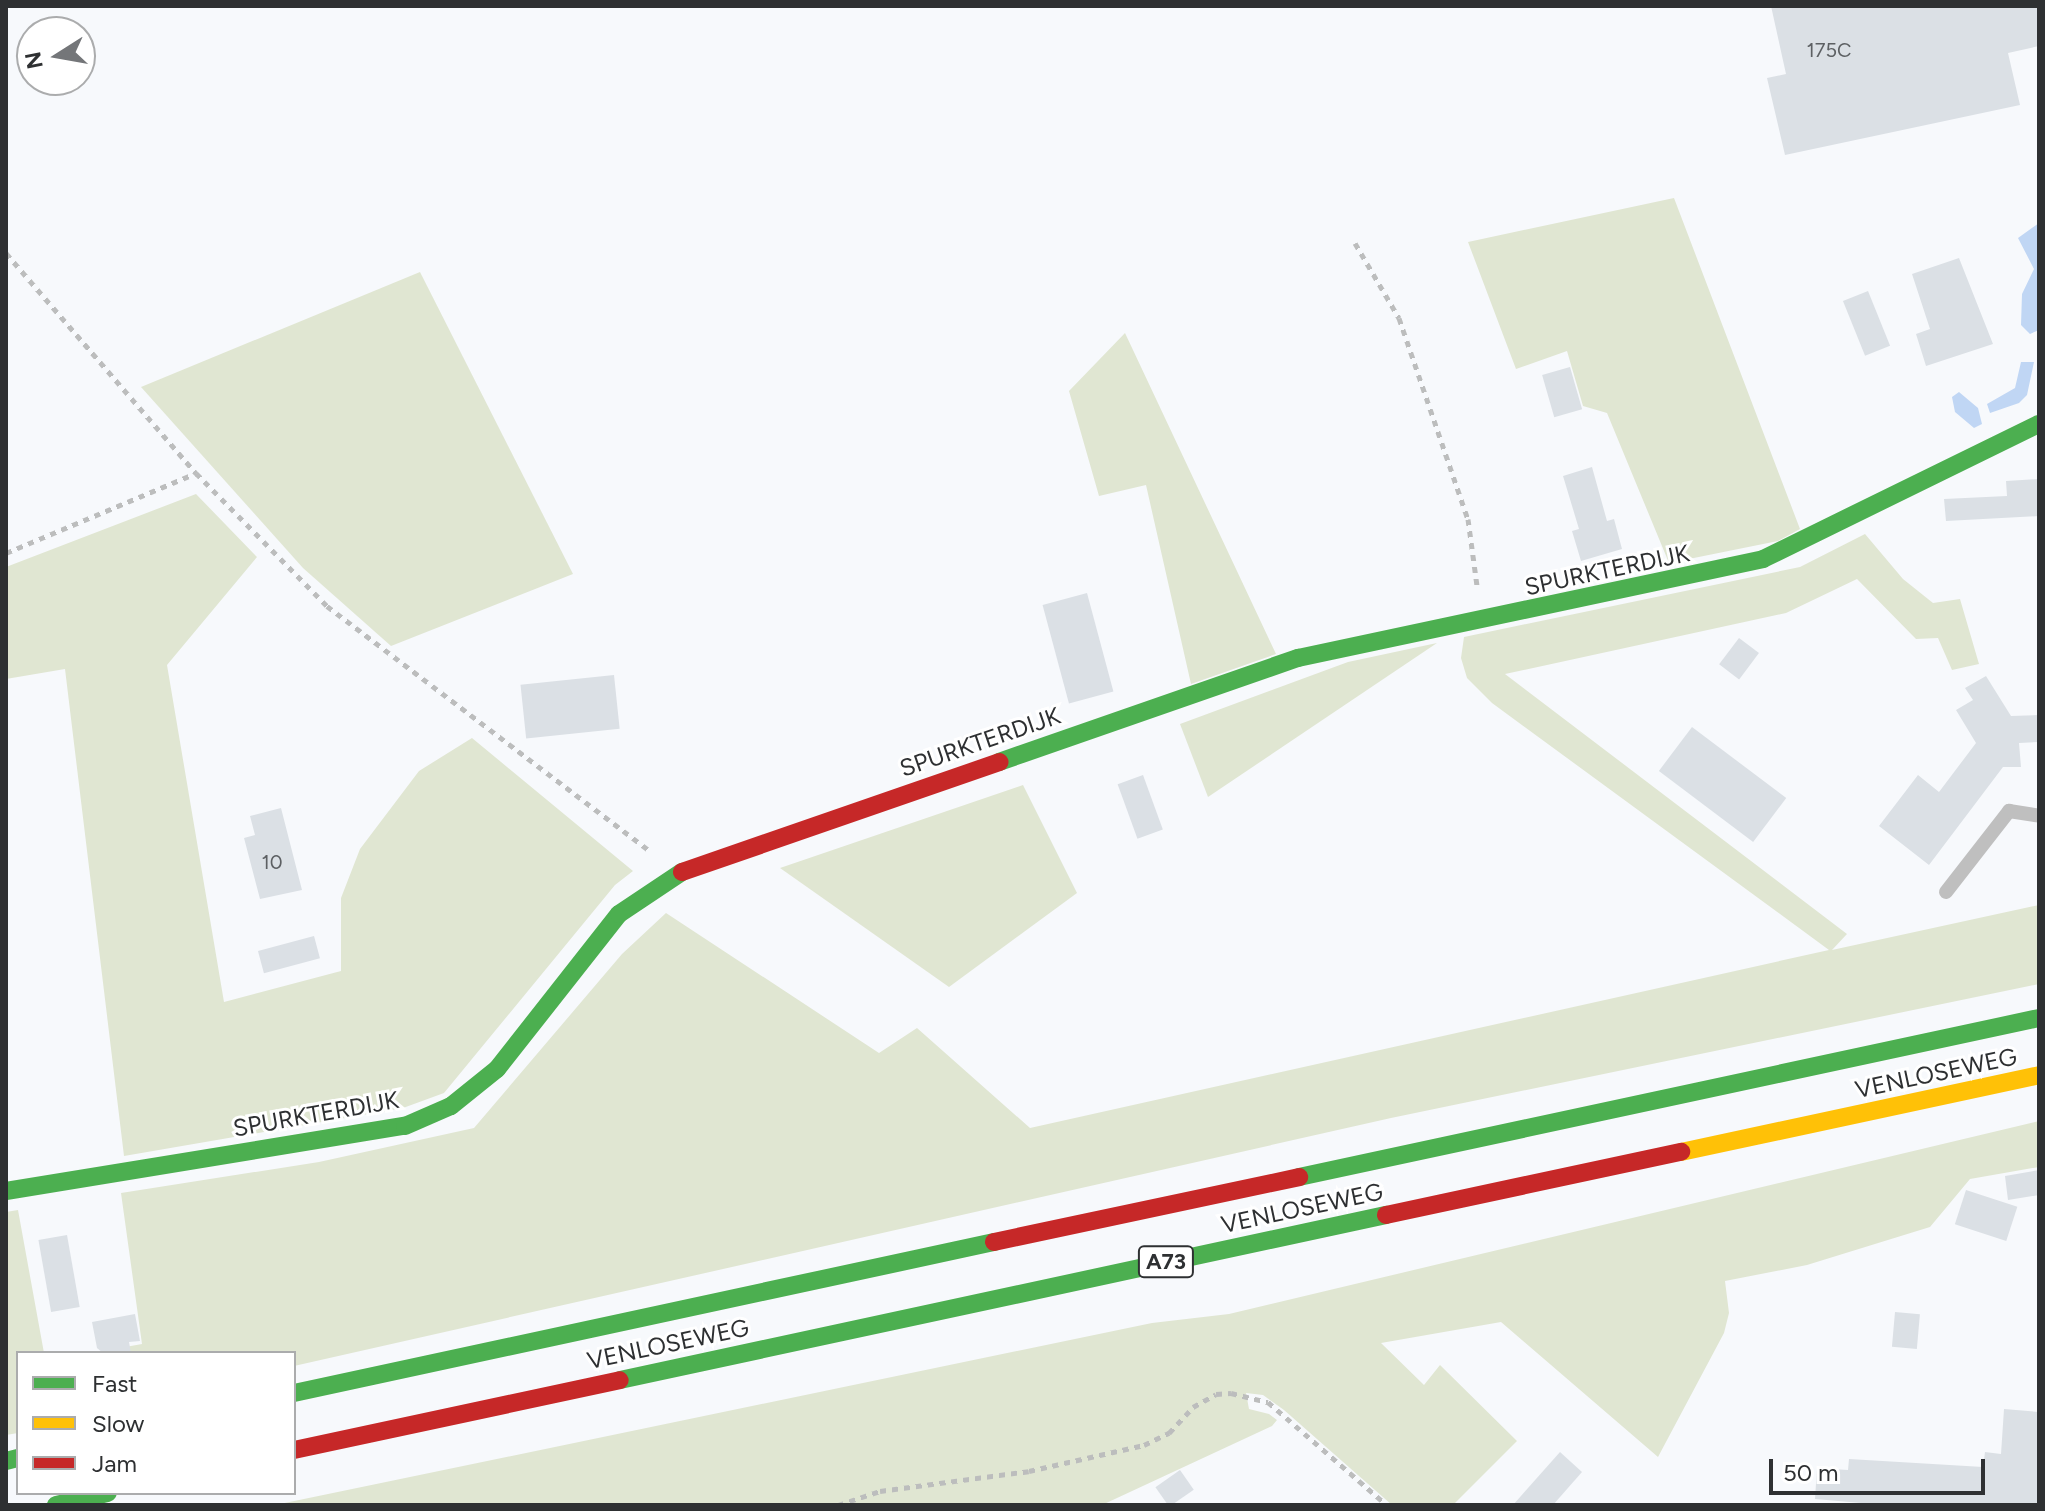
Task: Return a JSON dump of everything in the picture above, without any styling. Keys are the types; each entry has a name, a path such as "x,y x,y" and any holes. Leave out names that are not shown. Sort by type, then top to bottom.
{"main road":[{"name":"SPURKTERDIJK","path":"6,1191 405,1126 451,1106 497,1069 619,914 671,876 1298,658 1763,559 1817,537 2039,424"},
{"name":"VENLOSEWEG","path":"296,1393 2039,1018"},
{"name":"VENLOSEWEG","path":"296,1450 2039,1075"},
{"path":"56,1505 99,1495"}],"lane":[{"path":"1946,892 2009,811 2039,816"}],"path":[{"path":"1355,243 1399,318 1468,519 1482,619"},
{"path":"6,253 196,473 327,606 645,845 671,876"},
{"path":"6,553 196,473"},
{"path":"838,1505 880,1491 1029,1471 1144,1445 1169,1433 1193,1407 1216,1394 1231,1393 1268,1402 1387,1505"}],"green space":[{"path":"1674,198 1800,529 1778,541 1669,563 1607,413 1583,406 1567,351 1516,369 1468,242"},
{"path":"420,272 573,574 391,646 303,568 141,387"},
{"path":"1125,333 1276,654 1191,684 1146,485 1099,496 1069,391"},
{"path":"196,494 257,557 167,665 224,1002 341,971 341,898 360,849 419,771 472,738 633,871 615,885 444,1093 403,1108 124,1156 65,669 6,679 6,567"},
{"path":"1865,534 1903,579 1933,603 1960,599 1979,664 1952,670 1938,638 1916,639 1857,579 1786,613 1505,674 1847,934 1832,950 2039,905 2039,984 1391,1118 296,1366 296,1351 103,1351 142,1344 121,1193 319,1162 474,1128 622,954 666,913 879,1053 917,1028 1030,1128 1829,950 1492,703 1467,678 1461,658 1464,637 1800,567"},
{"path":"1437,643 1208,797 1180,724 1348,662"},
{"path":"1023,785 1077,893 949,987 780,868"},
{"path":"2039,1121 2039,1167 1970,1179 1930,1227 1807,1265 1725,1281 1729,1313 1724,1333 1658,1457 1501,1322 1381,1343 1424,1385 1440,1365 1517,1441 1453,1505 1392,1505 1284,1410 1263,1395 1246,1393 1249,1409 1269,1414 1277,1420 1272,1426 1102,1505 275,1505 1152,1323 1229,1314"},
{"path":"18,1210 44,1351 16,1351 16,1433 6,1435 6,1212"}],"water":[{"path":"2039,223 2039,330 2030,334 2021,325 2022,294 2034,269 2018,238"},
{"path":"2021,362 2034,362 2027,395 2019,403 1990,413 1987,404 2015,388"},
{"path":"1959,392 1978,408 1982,424 1974,428 1955,412 1952,397"}],"building":[{"path":"1771,6 2039,6 2039,46 2008,53 2020,105 1785,155 1767,78 1786,74"},
{"path":"1959,258 1993,344 1926,366 1916,334 1930,329 1912,274"},
{"path":"1868,291 1890,346 1865,356 1843,301"},
{"path":"1570,367 1582,409 1554,417 1542,375"},
{"path":"1592,467 1607,521 1614,519 1622,549 1581,561 1572,531 1579,529 1563,476"},
{"path":"2039,479 2039,516 1946,521 1944,499 2007,496 2006,481"},
{"path":"1087,593 1113,692 1069,703 1043,605"},
{"path":"1739,638 1759,653 1739,679 1719,664"},
{"path":"614,675 620,729 526,739 521,685"},
{"path":"1986,676 2011,716 2039,715 2039,742 2019,743 2021,767 2003,767 1929,865 1879,826 1918,775 1939,792 1976,743 1956,710 1973,700 1965,688"},
{"path":"1692,727 1786,798 1753,842 1659,771"},
{"path":"1143,775 1163,830 1137,839 1118,784"},
{"path":"281,808 302,890 260,899 244,838 255,835 250,816"},
{"path":"314,936 320,958 264,973 258,951"},
{"path":"2039,1170 2039,1195 2008,1200 2005,1176"},
{"path":"1966,1190 2017,1207 2006,1241 1955,1224"},
{"path":"67,1235 80,1307 51,1312 38,1240"},
{"path":"1895,1312 1920,1314 1917,1349 1892,1347"},
{"path":"135,1314 140,1341 129,1342 131,1351 101,1351 97,1348 92,1322"},
{"path":"2004,1409 2039,1412 2039,1505 1884,1505 1815,1499 1817,1468 1848,1470 1849,1459 1983,1467 1985,1452 2001,1454"},
{"path":"1560,1452 1582,1472 1553,1505 1513,1505"},
{"path":"1180,1470 1194,1490 1168,1505 1155,1487"}],"traffic: fast":[{"path":"999,762 1298,658 1763,559 2039,424"},
{"path":"6,1191 405,1126 451,1106 497,1069 619,914 682,872"},
{"path":"1299,1177 2039,1018"},
{"path":"620,1380 1386,1215"},
{"path":"296,1393 994,1242"},
{"path":"6,1461 16,1458"},
{"path":"56,1505 99,1495"}],"traffic: slow":[{"path":"1681,1152 2039,1075"}],"traffic: jam":[{"path":"682,872 999,762"},
{"path":"1386,1215 1681,1152"},
{"path":"994,1242 1299,1177"},
{"path":"296,1450 620,1380"}]}
